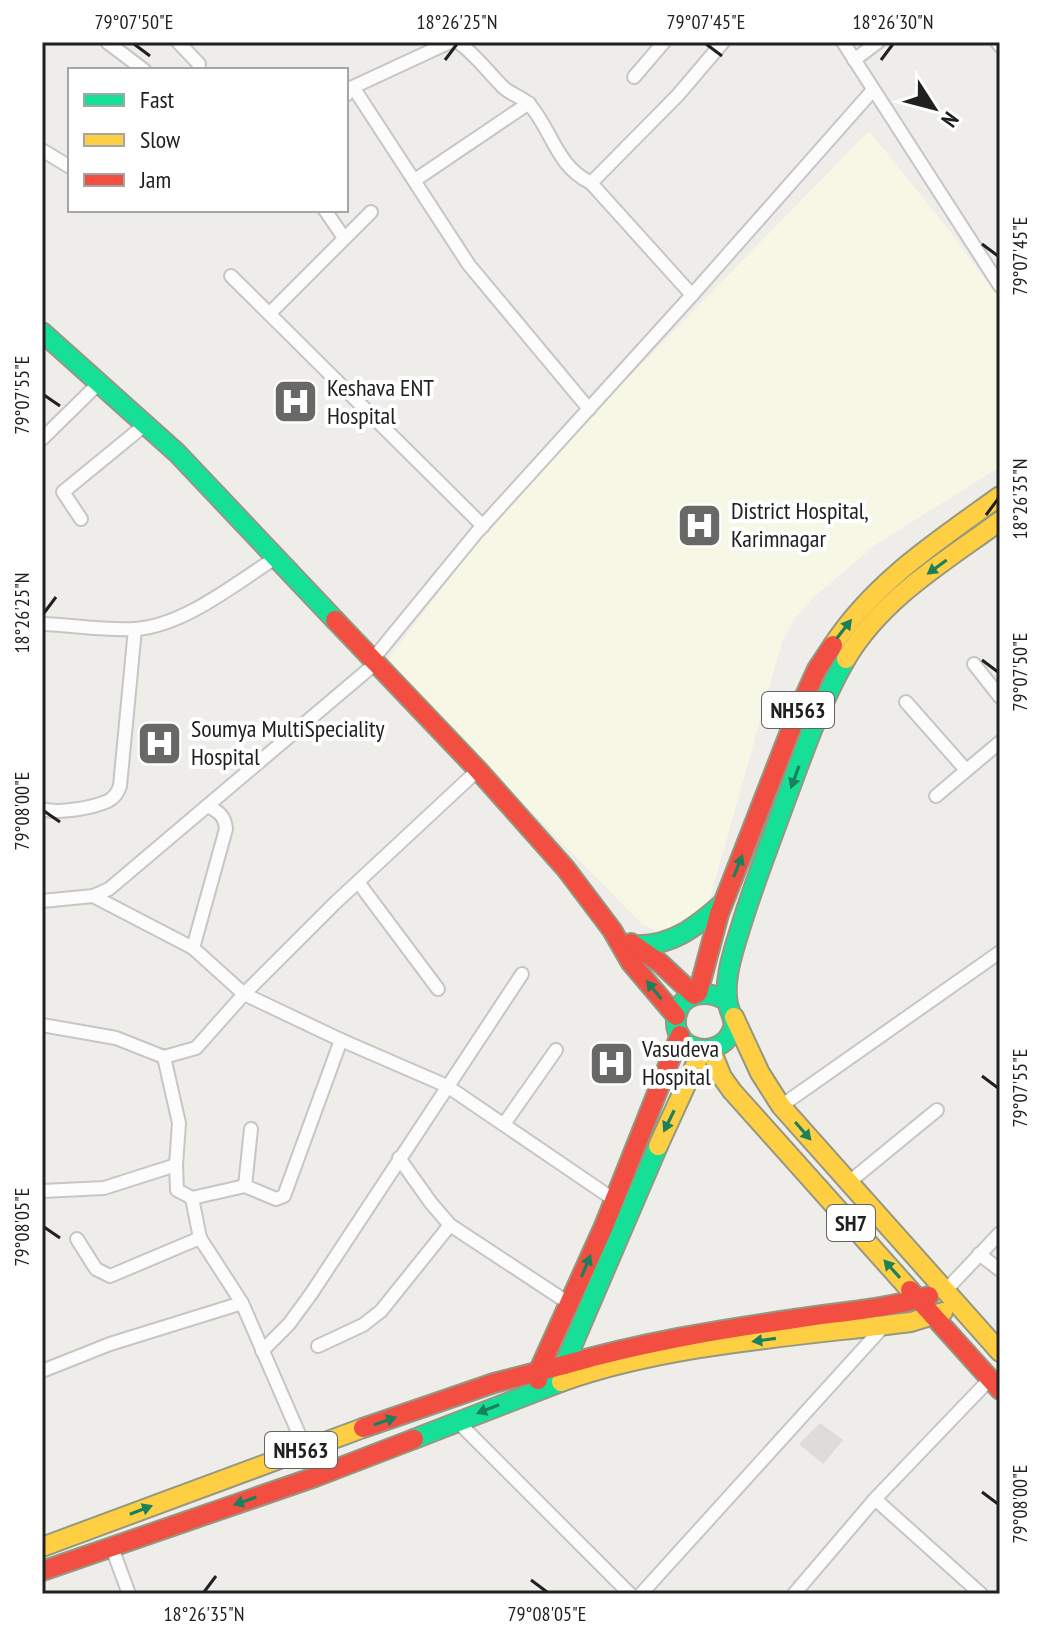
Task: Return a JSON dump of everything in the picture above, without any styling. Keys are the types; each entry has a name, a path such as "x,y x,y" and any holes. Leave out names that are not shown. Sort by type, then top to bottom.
{"main road":[{"path":"42,332 177,453 478,770 566,869 612,930 631,963 678,1026 685,1042 707,1050"},
{"name":"NH563","path":"536,1390 539,1370 613,1199 678,1026 680,1006 696,994 723,903 817,669 840,634 877,589 1000,496"},
{"name":"NH563","path":"42,1571 315,1477 536,1390 562,1373 658,1144 707,1050 721,1046 729,1038 736,943 748,902 814,725 841,665 881,613 1000,521"},
{"path":"634,945 650,947 674,940 723,903"},
{"path":"612,930 660,963 696,994 712,992 731,1009"},
{"name":"SH7","path":"731,1009 760,1073 781,1106 1000,1352"},
{"name":"SH7","path":"707,1050 732,1091 995,1384"},
{"path":"562,1373 616,1350 736,1328 884,1309 919,1299 951,1298"},
{"path":"562,1373 588,1372 693,1350 884,1326 935,1316 951,1298"},
{"name":"NH563","path":"42,1547 305,1448 539,1370 562,1373"}],"street":[{"path":"107,42 141,68"},
{"path":"178,42 199,64"},
{"path":"450,42 350,91 415,180 469,265 589,409"},
{"path":"458,42 476,55 504,89 529,103 564,163 576,176 591,183 692,295"},
{"path":"634,77 664,42"},
{"path":"591,183 678,95 723,42"},
{"path":"854,60 878,42"},
{"path":"842,43 1000,286"},
{"path":"42,901 93,896 109,889 375,661 483,526 873,90"},
{"path":"415,180 529,103"},
{"path":"42,150 68,166"},
{"path":"326,212 344,238"},
{"path":"270,313 371,212"},
{"path":"231,276 483,526"},
{"path":"42,439 98,384"},
{"path":"81,519 63,492 146,424"},
{"path":"42,624 135,629 163,624 185,615 277,557"},
{"path":"42,809 49,811 91,805 110,800 117,793 135,629"},
{"path":"974,664 1000,697"},
{"path":"906,702 966,770"},
{"path":"936,796 1000,742"},
{"path":"42,1025 116,1038 164,1057 196,1048 244,994 478,770"},
{"path":"193,948 226,829 221,813 208,806"},
{"path":"358,882 438,989"},
{"path":"93,896 193,948 244,994 447,1086 613,1199"},
{"path":"781,1106 1000,952"},
{"path":"262,1351 289,1324 311,1294 522,974"},
{"path":"164,1057 179,1123 177,1190 192,1198 245,1186 276,1199 286,1192 341,1040"},
{"path":"504,1124 556,1050"},
{"path":"848,1183 937,1110"},
{"path":"245,1186 251,1129"},
{"path":"399,1158 450,1225 570,1304"},
{"path":"42,1191 104,1188 176,1165"},
{"path":"192,1198 200,1238 242,1303 305,1448"},
{"path":"318,1346 363,1325 381,1311 450,1225"},
{"path":"951,1298 979,1254 1000,1233"},
{"path":"77,1239 96,1269 110,1276 200,1238"},
{"path":"979,1254 1000,1270"},
{"path":"42,1371 110,1344 242,1303"},
{"path":"641,1594 884,1326"},
{"path":"794,1594 875,1499 995,1384"},
{"path":"456,1421 630,1594"},
{"path":"875,1499 981,1594"},
{"path":"103,1524 129,1594"}],"shaded area":[{"name":"District Hospital, Karimnagar","path":"869,131 1000,299 1000,467 875,545 814,597 796,617 782,642 706,913 667,936 642,924 389,667 390,656 478,542 620,386"},
{"path":"820,1423 843,1440 823,1464 799,1444"}],"traffic: fast":[{"path":"42,332 177,453 335,620"},
{"path":"727,1001 703,994 682,1003 676,1020 682,1039 689,1045 707,1049 725,1041 733,1029 727,985 735,944 806,745 846,659"},
{"path":"634,945 660,943 682,934 723,903"},
{"path":"414,1439 561,1382 564,1365 658,1146"}],"traffic: slow":[{"path":"833,645 888,581 1000,496"},
{"path":"846,659 877,617 896,599 1000,521"},
{"path":"734,1017 760,1073 781,1106 1000,1352"},
{"path":"658,1146 702,1050"},
{"path":"711,1050 722,1077 732,1091 910,1290"},
{"path":"561,1382 601,1369 688,1350 911,1322 943,1312"},
{"path":"42,1547 363,1428"}],"traffic: jam":[{"path":"335,620 478,770 566,869 612,930 631,963 676,1016"},
{"path":"698,993 719,914 798,711 817,669 833,645"},
{"path":"631,943 660,963 694,995"},
{"path":"538,1380 539,1370 604,1226 680,1035"},
{"path":"910,1290 1000,1390"},
{"path":"564,1365 679,1338 879,1307 929,1296"},
{"path":"363,1428 494,1383 564,1365"},
{"path":"42,1571 315,1477 414,1439"}],"place":[{"name":"Keshava ENT Hospital","path":"296,402"},
{"name":"District Hospital, Karimnagar","path":"700,525"},
{"name":"Soumya MultiSpeciality Hospital","path":"160,743"},
{"name":"Vasudeva Hospital","path":"611,1063"}]}
